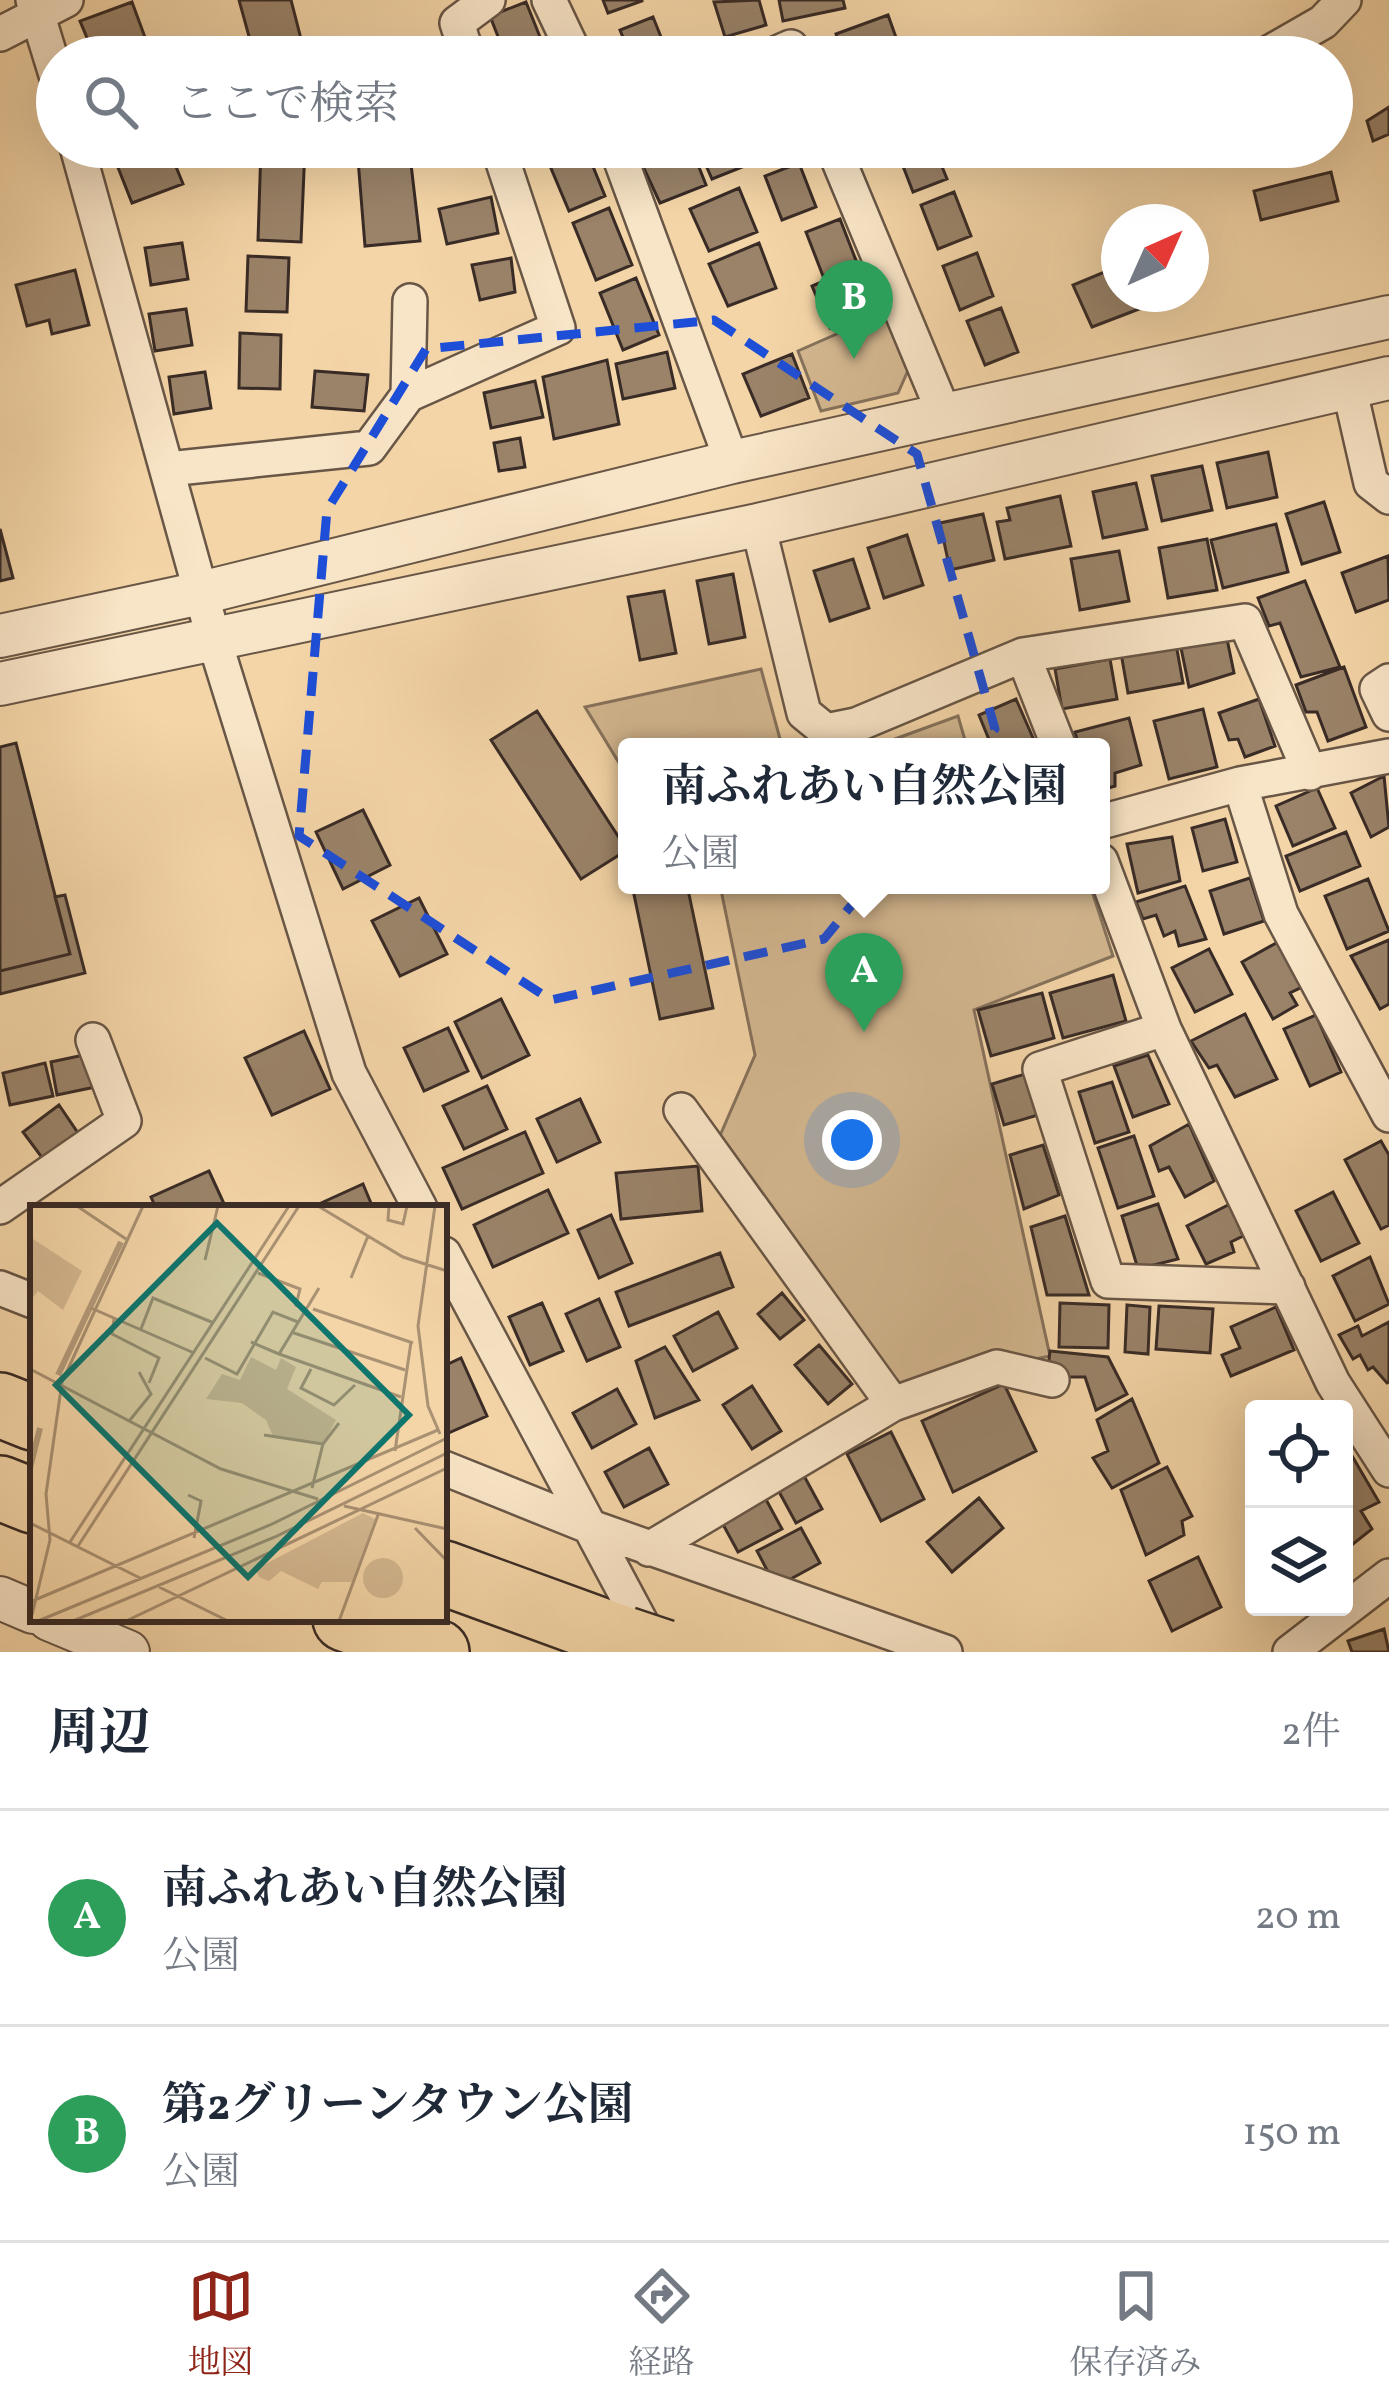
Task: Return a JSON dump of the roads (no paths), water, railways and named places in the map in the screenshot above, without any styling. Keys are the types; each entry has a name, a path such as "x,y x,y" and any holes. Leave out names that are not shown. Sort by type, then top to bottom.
{"highway":[{"path":"0,1405 30,1417"},
{"path":"0,1488 30,1500"},
{"path":"447,1574 648,1648"},
{"path":"353,1622 436,1652"}],"street":[{"path":"461,36 457,23 488,0"},
{"path":"549,0 566,36"},
{"path":"1299,36 1323,22 1344,0"},
{"path":"0,34 46,4 51,36"},
{"path":"82,168 213,636 349,1073 418,1205"},
{"path":"168,469 369,448 407,395 558,328 505,168"},
{"path":"624,168 732,462"},
{"path":"842,168 945,416"},
{"path":"407,395 410,301"},
{"path":"0,636 201,593 732,462 1389,317"},
{"path":"0,684 758,525 1369,382 1371,483 1389,497"},
{"path":"758,525 804,713 826,731 856,725 1022,655 1245,621 1310,773"},
{"path":"1022,655 1055,738"},
{"path":"1389,681 1377,689 1389,714"},
{"path":"1110,820 1240,784 1389,756"},
{"path":"1240,784 1281,914 1389,1114"},
{"path":"1110,885 1164,1029 1333,1383 1389,1470"},
{"path":"1164,1029 1040,1069 1108,1281 1288,1286"},
{"path":"0,1207 124,1121 93,1040"},
{"path":"681,1110 892,1403"},
{"path":"447,1260 648,1648"},
{"path":"0,1288 30,1300"},
{"path":"649,1549 892,1403 997,1367 1052,1380"},
{"path":"447,1469 649,1549 945,1652"},
{"path":"1290,1652 1389,1576"},
{"path":"0,1598 30,1611"},
{"path":"56,1622 128,1652"}],"place":[{"name":"第2グリーンタウン公園","path":"854,359"},
{"name":"南ふれあい自然公園","path":"864,1032"}]}
